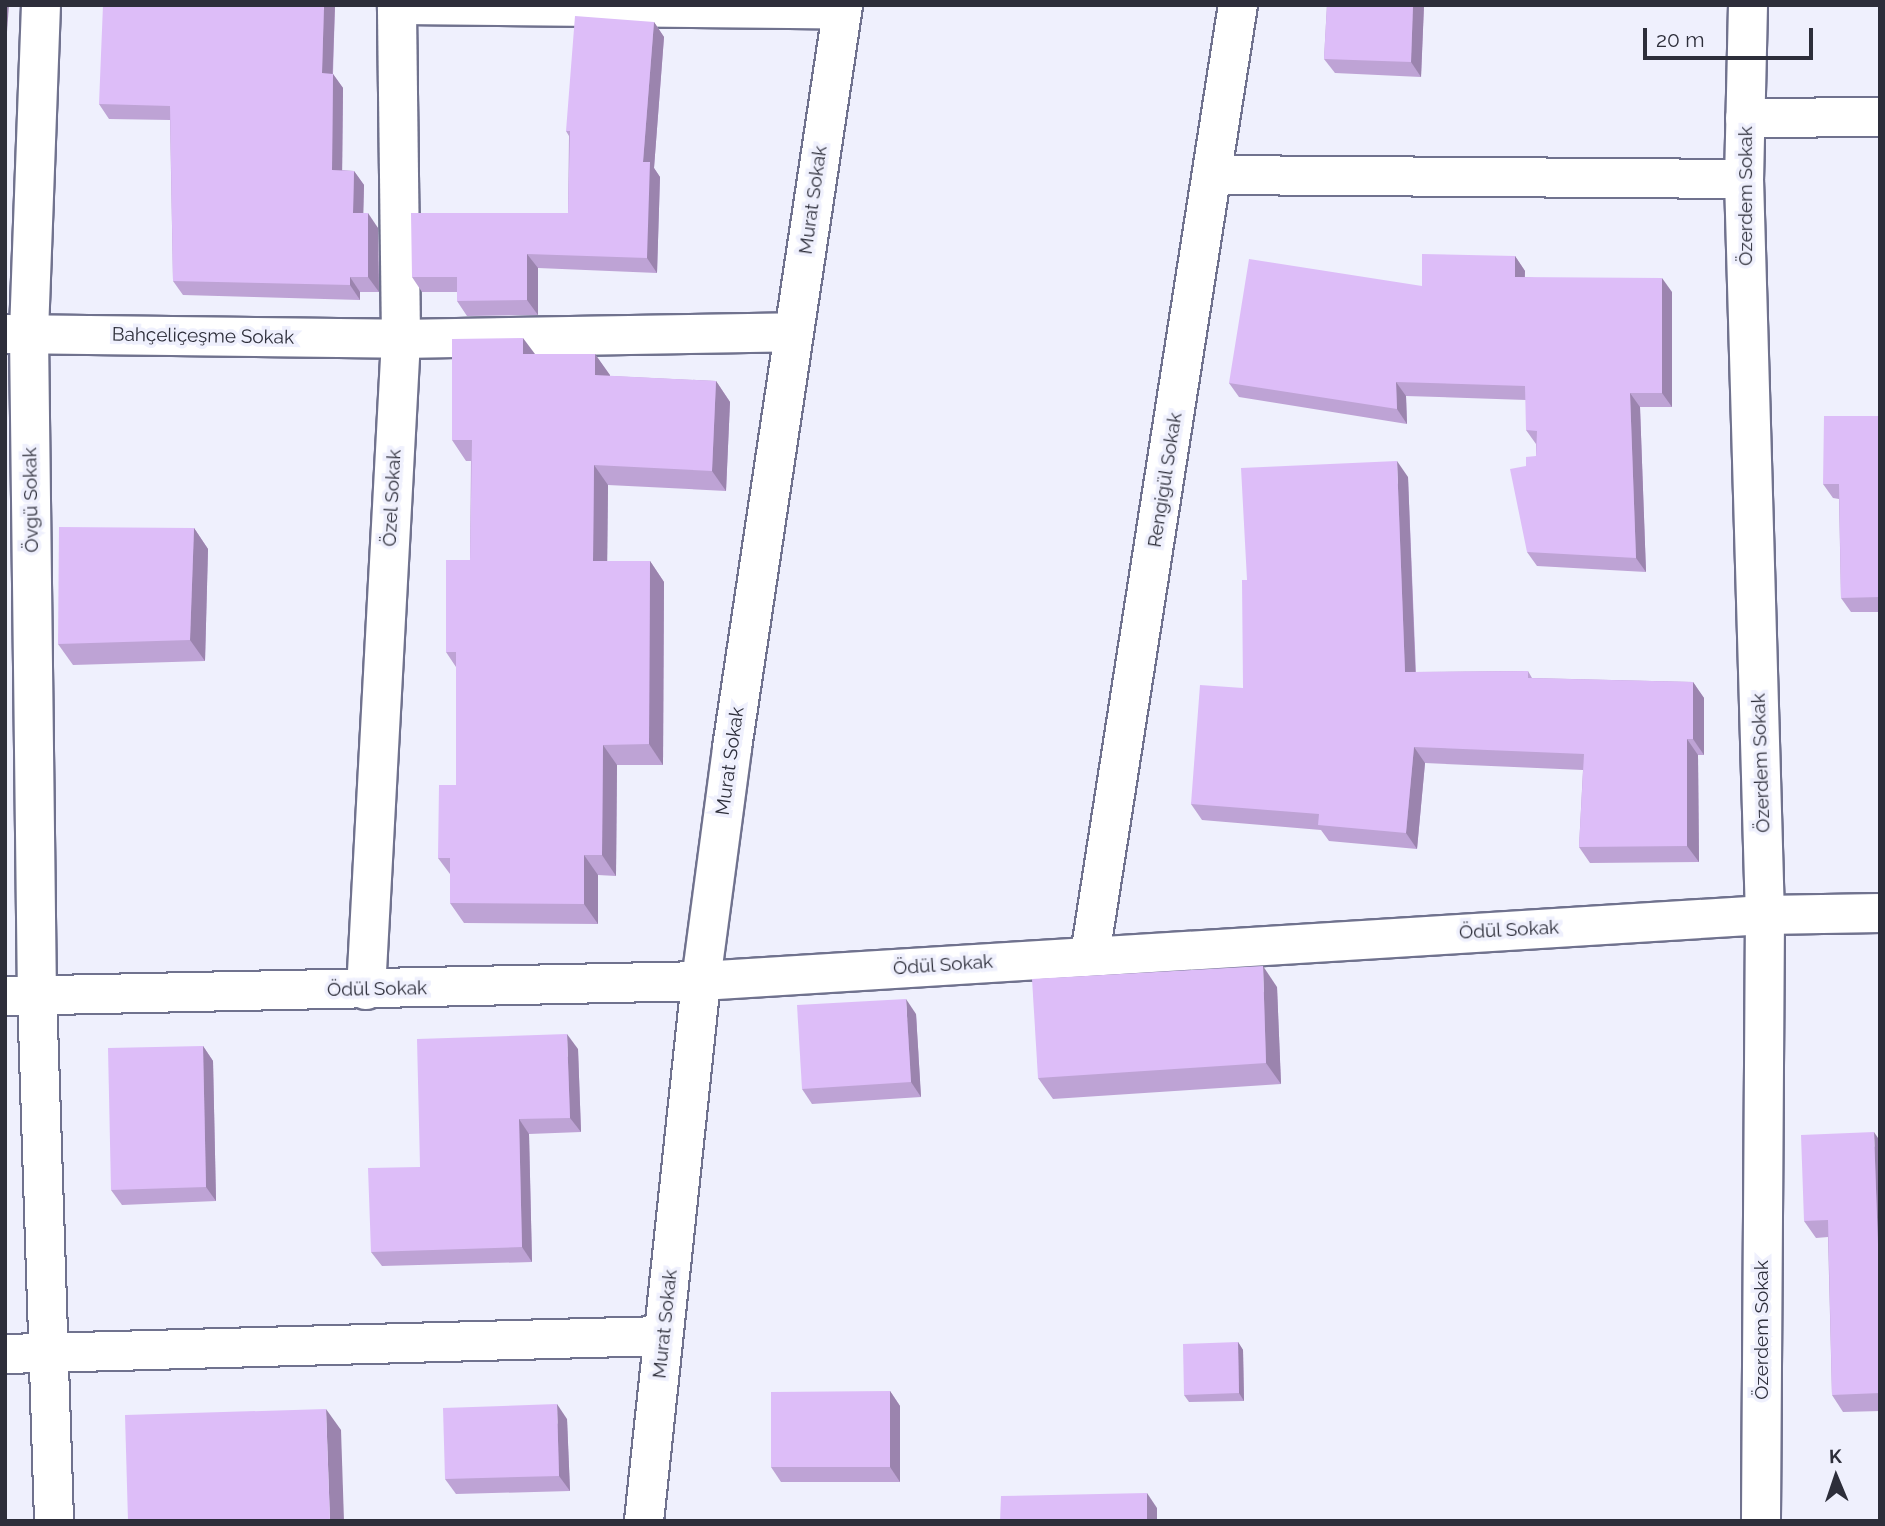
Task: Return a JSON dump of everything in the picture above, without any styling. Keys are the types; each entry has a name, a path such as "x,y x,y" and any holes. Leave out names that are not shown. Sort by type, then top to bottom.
{"street":[{"name":"Övgü Sokak","path":"41,5 17,334 21,995 49,1353 54,1521"},
{"path":"397,5 842,7"},
{"name":"Özel Sokak","path":"366,989 401,339 397,5"},
{"name":"Rengigül Sokak","path":"1090,955 1238,5"},
{"name":"Özerdem Sokak","path":"1748,5 1744,179 1765,915 1761,1521"},
{"name":"Murat Sokak","path":"644,1521 701,981 842,7"},
{"path":"1745,118 1880,117"},
{"path":"1212,175 1744,179"},
{"name":"Bahçeliçeşme Sokak","path":"17,334 401,339 794,332"},
{"name":"Ödül Sokak","path":"21,995 701,981 1765,915 1880,913"},
{"path":"5,1353 663,1336"}],"building":[{"path":"103,5 324,5 322,73 333,74 332,170 354,171 353,213 368,213 368,277 350,277 350,285 173,281 170,106 99,104"},
{"path":"1327,5 1413,5 1411,62 1324,59"},
{"path":"575,16 654,22 643,162 650,162 647,258 527,254 527,300 457,301 457,277 412,277 411,213 568,213 570,131 566,131"},
{"path":"1422,254 1515,256 1515,277 1662,278 1662,393 1630,393 1636,558 1527,552 1510,469 1526,466 1526,457 1536,456 1537,431 1526,430 1525,386 1396,382 1397,409 1229,383 1249,259 1422,286"},
{"path":"523,338 523,354 595,354 595,375 716,381 712,471 594,465 593,561 650,561 649,744 603,745 602,855 584,855 584,904 450,903 450,858 438,858 439,785 456,785 456,652 446,652 446,560 470,560 472,440 452,440 452,339"},
{"path":"1824,416 1880,416 1880,597 1841,598 1839,484 1823,484"},
{"path":"1397,461 1405,672 1528,671 1528,678 1693,682 1693,739 1687,739 1687,846 1579,847 1584,754 1414,747 1406,833 1318,825 1319,814 1191,804 1200,685 1243,688 1242,580 1247,580 1241,468"},
{"path":"59,527 194,528 190,640 58,644"},
{"path":"1263,966 1266,1063 1038,1078 1032,979"},
{"path":"906,999 911,1082 802,1089 797,1005"},
{"path":"567,1034 570,1118 519,1119 522,1247 371,1252 368,1168 420,1167 417,1039"},
{"path":"203,1046 206,1187 111,1190 108,1048"},
{"path":"1874,1132 1880,1301 1880,1393 1832,1395 1828,1220 1804,1221 1801,1135"},
{"path":"1238,1342 1239,1393 1184,1395 1183,1344"},
{"path":"890,1391 890,1467 771,1467 771,1392"},
{"path":"557,1404 559,1476 445,1479 443,1408"},
{"path":"326,1409 330,1521 128,1521 125,1415"},
{"path":"1147,1493 1147,1521 1000,1521 1001,1496"}]}
